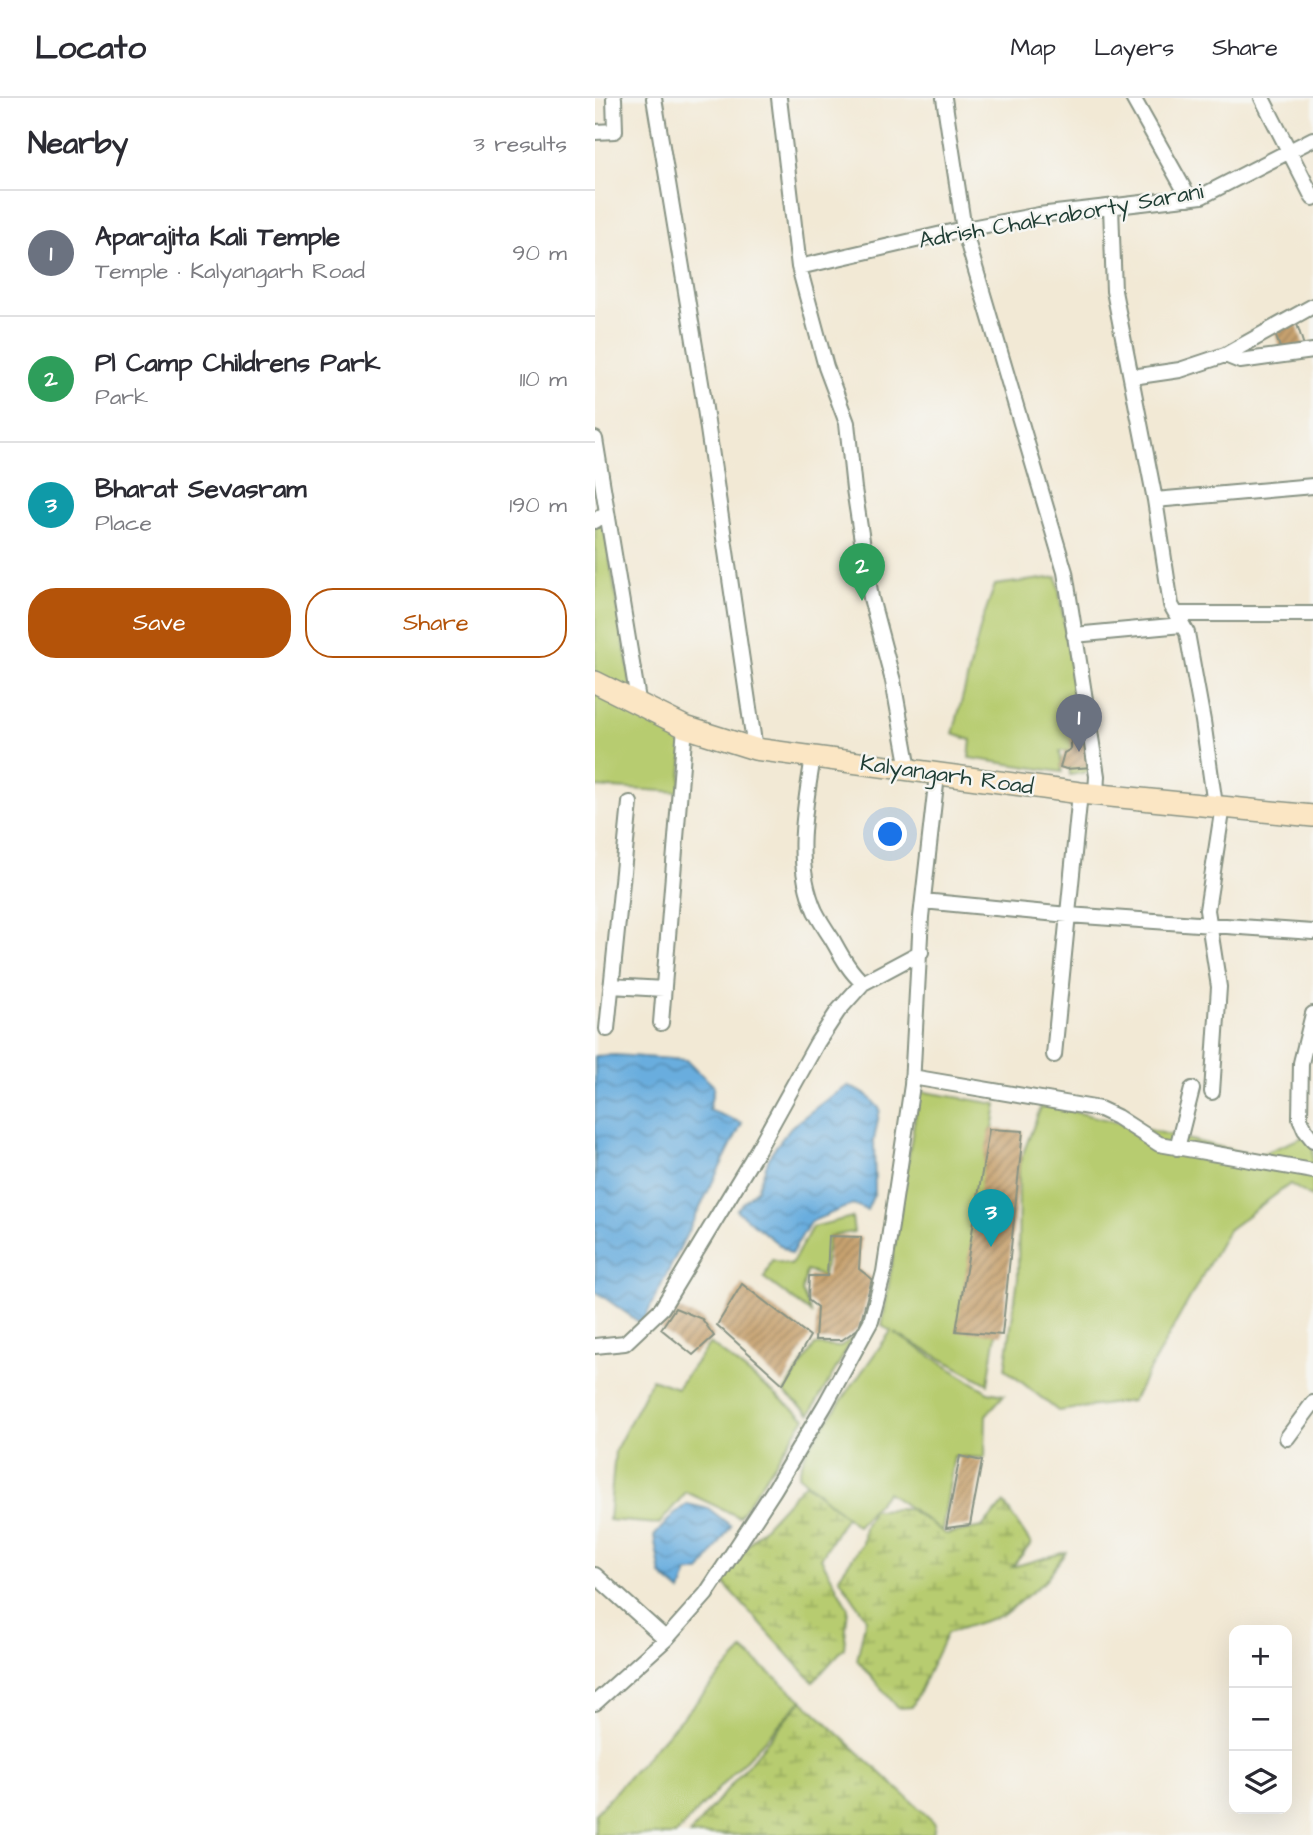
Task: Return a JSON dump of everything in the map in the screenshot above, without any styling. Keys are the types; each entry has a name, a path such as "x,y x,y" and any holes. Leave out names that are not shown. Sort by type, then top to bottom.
{"main road":[{"name":"Kalyangarh Road","path":"595,682 685,727 755,749 937,775 1313,816"}],"street":[{"path":"595,132 614,131 614,98"},
{"path":"654,98 703,395 755,749"},
{"path":"779,98 799,267 826,367 847,423 871,598 893,681 909,769"},
{"path":"944,98 964,230 1065,572 1097,776 1088,793 1069,915 1054,1055"},
{"path":"1133,98 1189,198"},
{"path":"1262,98 1313,198"},
{"name":"Adrish Chakraborty Sarani","path":"799,267 1039,215 1202,197 1313,139"},
{"path":"1111,207 1114,291 1155,500 1171,605 1187,633 1219,806 1207,910 1219,987 1212,1092"},
{"path":"1132,377 1180,370 1225,355 1313,306"},
{"path":"1225,355 1240,361 1313,351"},
{"path":"595,439 601,516 639,706"},
{"path":"1155,500 1313,486"},
{"path":"1073,635 1179,620 1313,614"},
{"path":"661,1023 685,727"},
{"path":"813,757 804,811 801,852 806,884 815,912 843,959 863,983"},
{"path":"595,1703 667,1639 706,1594 774,1490 871,1321 888,1245 912,1077 923,901 937,775"},
{"path":"607,1029 629,803"},
{"path":"923,901 1069,915 1313,932"},
{"path":"595,1346 625,1343 662,1308 838,1011 863,983 921,952"},
{"path":"611,986 664,989"},
{"path":"1313,1014 1301,1062 1300,1118 1313,1140"},
{"path":"912,1077 1100,1109 1159,1144 1313,1171"},
{"path":"1177,1148 1192,1089"},
{"path":"1287,1438 1313,1403"},
{"path":"595,1575 667,1639"}],"green space":[{"path":"603,519 634,702 685,728 680,792 595,787 595,525"},
{"path":"1057,577 1071,666 1094,771 1070,775 1068,751 1060,751 1062,772 969,758 971,740 953,734 982,621 995,585"},
{"path":"919,1091 997,1104 962,1327 996,1333 988,1384 894,1333 988,1392 1004,1395 986,1415 985,1458 954,1456 942,1531 887,1492 857,1526 798,1475 807,1449 891,1331 882,1326"},
{"path":"1042,1104 1257,1156 1313,1133 1313,1198 1290,1184 1228,1230 1132,1401 1058,1411 1005,1369 1018,1278 1019,1164"},
{"path":"852,1217 854,1232 829,1236 823,1276 806,1271 802,1292 811,1313 764,1278 772,1260 791,1265 812,1227"},
{"path":"854,1337 810,1414 784,1392 815,1345 839,1347"},
{"path":"710,1343 805,1418 739,1517 686,1492 659,1524 609,1520 615,1451 652,1379 677,1388"},
{"path":"805,1483 846,1516 821,1558 848,1608 844,1648 813,1682 718,1577"},
{"path":"1004,1503 1031,1544 1012,1567 1066,1552 1044,1582 1003,1615 947,1633 912,1707 898,1708 857,1660 866,1618 839,1577 862,1544 864,1527 872,1510 909,1509 946,1534 982,1527"},
{"path":"743,1650 802,1700 675,1835 595,1835 595,1814"},
{"path":"802,1700 935,1823 933,1835 689,1835"}],"water":[{"path":"595,1056 686,1060 714,1086 709,1110 742,1123 642,1324 595,1291"},
{"path":"848,1086 867,1095 880,1109 874,1140 875,1192 867,1210 853,1204 810,1222 791,1254 736,1210 757,1189 771,1153 791,1127"},
{"path":"687,1504 709,1509 731,1526 700,1572 688,1572 681,1592 661,1575 654,1536"}],"building":[{"path":"1295,318 1305,349 1282,353 1273,328"},
{"path":"1085,732 1085,748 1091,750 1092,767 1060,767 1064,753 1071,749 1071,733"},
{"path":"989,1129 1023,1131 1002,1335 956,1331"},
{"path":"829,1236 861,1237 859,1269 872,1279 859,1328 842,1340 815,1340 817,1307 808,1300 809,1276 827,1276"},
{"path":"742,1284 810,1336 783,1384 717,1325"},
{"path":"675,1308 702,1319 714,1336 693,1355 661,1329"},
{"path":"960,1456 982,1461 970,1525 946,1528"}],"place":[{"name":"Pl Camp Childrens Park","path":"862,601"},
{"name":"Aparajita Kali Temple","path":"1079,752"},
{"name":"Bharat Sevasram","path":"991,1247"}]}
